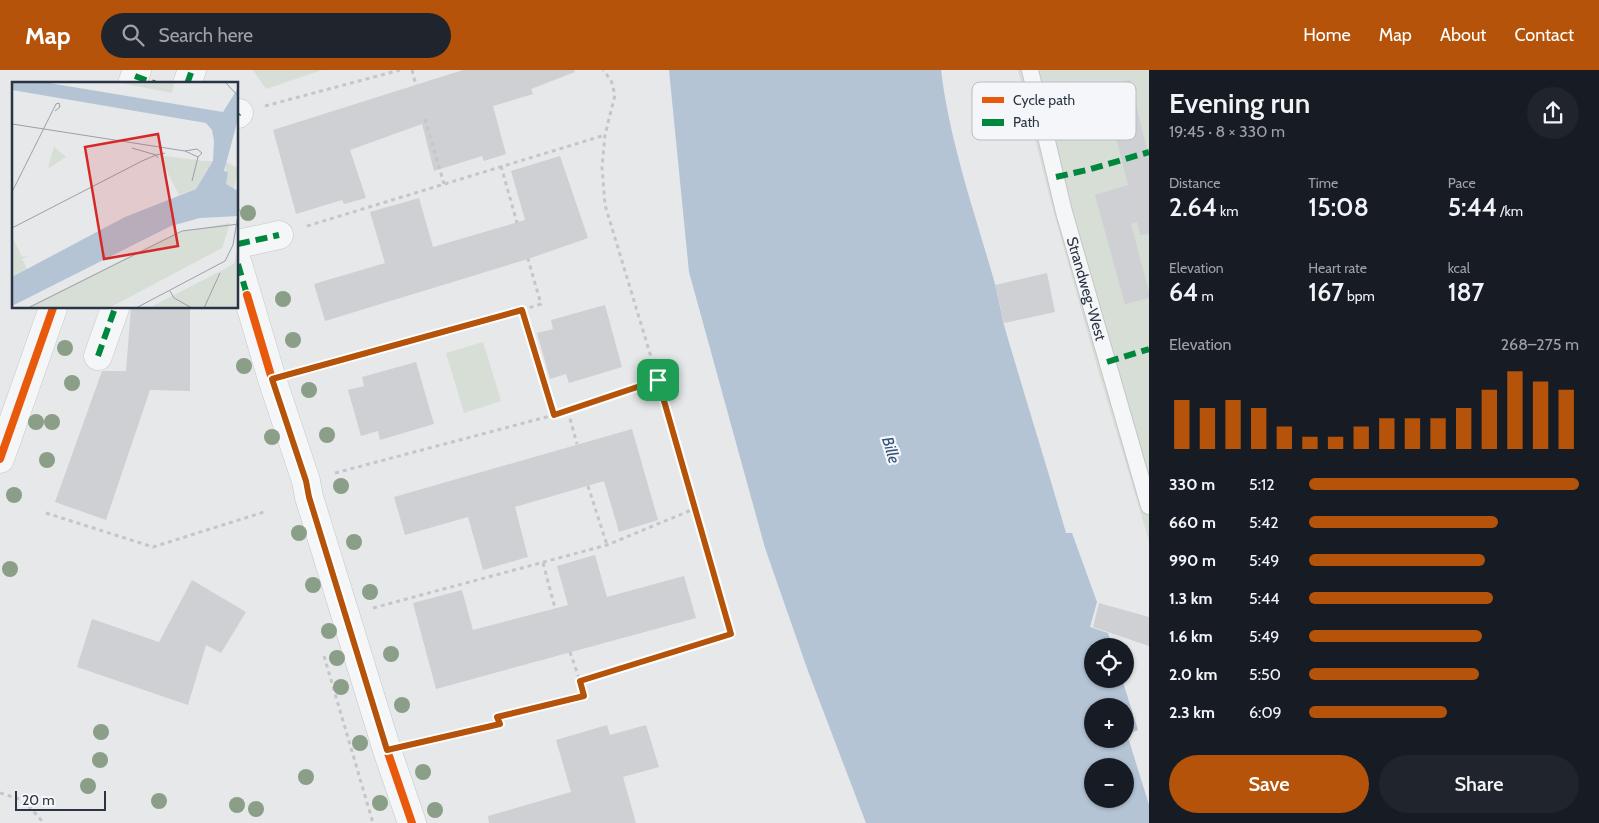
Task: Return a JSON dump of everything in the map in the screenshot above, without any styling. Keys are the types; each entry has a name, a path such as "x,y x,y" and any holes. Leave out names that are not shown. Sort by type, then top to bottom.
{"street":[{"path":"188,82 192,70"},
{"path":"239,244 279,234"},
{"path":"239,267 387,750 412,823"},
{"path":"0,459 53,309"},
{"path":"98,356 115,309"}],"lane":[{"name":"Strandweg-West","path":"1047,140 1064,212 1122,419 1149,506"}],"path":[{"path":"239,114 400,70"},
{"path":"412,70 416,86"},
{"path":"580,681 731,634 658,380 605,205 602,167 605,135 615,95 611,80 603,70"},
{"path":"426,119 444,184"},
{"path":"279,234 605,135"},
{"path":"501,166 517,223"},
{"path":"272,379 541,304 528,259"},
{"path":"522,310 554,415"},
{"path":"306,481 568,411 658,380"},
{"path":"568,411 577,444"},
{"path":"588,486 607,546"},
{"path":"346,615 607,546 694,509"},
{"path":"46,513 153,547 264,512"},
{"path":"543,563 556,608"},
{"path":"387,750 500,724 497,717 584,696 570,652"},
{"path":"0,793 22,800 44,823"}],"shaded area":[{"path":"253,70 322,70 266,89"},
{"path":"1018,70 1149,70 1149,541 1100,377 1035,140 1136,140 1136,82 1021,82"},
{"path":"483,342 501,401 464,413 446,353"}],"water":[{"name":"Bille","path":"669,70 941,70 950,125 971,205 995,284 1004,325 1066,533 1072,533 1097,602 1090,627 1108,633 1110,638 1084,638 1084,688 1125,688 1128,698 1084,698 1084,748 1131,748 1149,805 1149,823 866,823 808,671 765,548 689,272"},
{"path":"1134,717 1138,730 1134,731"}],"building":[{"path":"463,70 574,70 575,72 531,89 533,94 493,106 506,154 484,161 482,156 434,171 422,124 350,150 366,198 344,204 342,200 296,214 273,130"},
{"path":"1136,105 1149,158 1149,234 1140,235 1137,222 1131,224 1149,298 1125,304 1095,195 1128,185 1117,140 1136,140"},
{"path":"560,156 588,238 528,259 325,321 314,284 385,263 370,212 419,198 433,247 525,220 511,171"},
{"path":"1047,273 1055,312 1004,323 995,285"},
{"path":"605,305 622,367 569,383 566,374 550,379 537,333 553,329 551,320"},
{"path":"131,309 190,309 190,391 150,390 106,520 55,502 102,371 126,371"},
{"path":"416,362 434,424 380,440 378,431 361,436 348,390 364,386 362,377"},
{"path":"632,429 658,520 619,532 604,481 515,507 528,557 483,570 468,517 405,535 394,497"},
{"path":"595,555 607,597 684,576 696,618 436,689 413,603 462,590 473,630 568,605 557,566"},
{"path":"192,580 246,612 221,653 206,645 188,705 77,667 92,619 159,642"},
{"path":"1099,603 1149,617 1149,646 1134,641 1134,638 1125,638 1093,627"},
{"path":"607,725 610,735 646,725 659,767 623,777 636,823 489,823 488,816 571,792 556,740"}],"marked path":[{"path":"188,82 192,70"},
{"path":"135,76 151,82"},
{"path":"1056,177 1149,152"},
{"path":"239,244 279,235"},
{"path":"239,267 247,295"},
{"path":"98,356 115,309"},
{"path":"1107,362 1149,349"}],"cycle path":[{"path":"247,295 272,379 306,481 309,497 387,750 412,823"},
{"path":"0,459 53,309"}],"route":[{"path":"522,310 554,415 658,380 731,634 580,681 584,696 497,717 500,724 387,750 309,497 306,481 272,379 522,310"}]}
